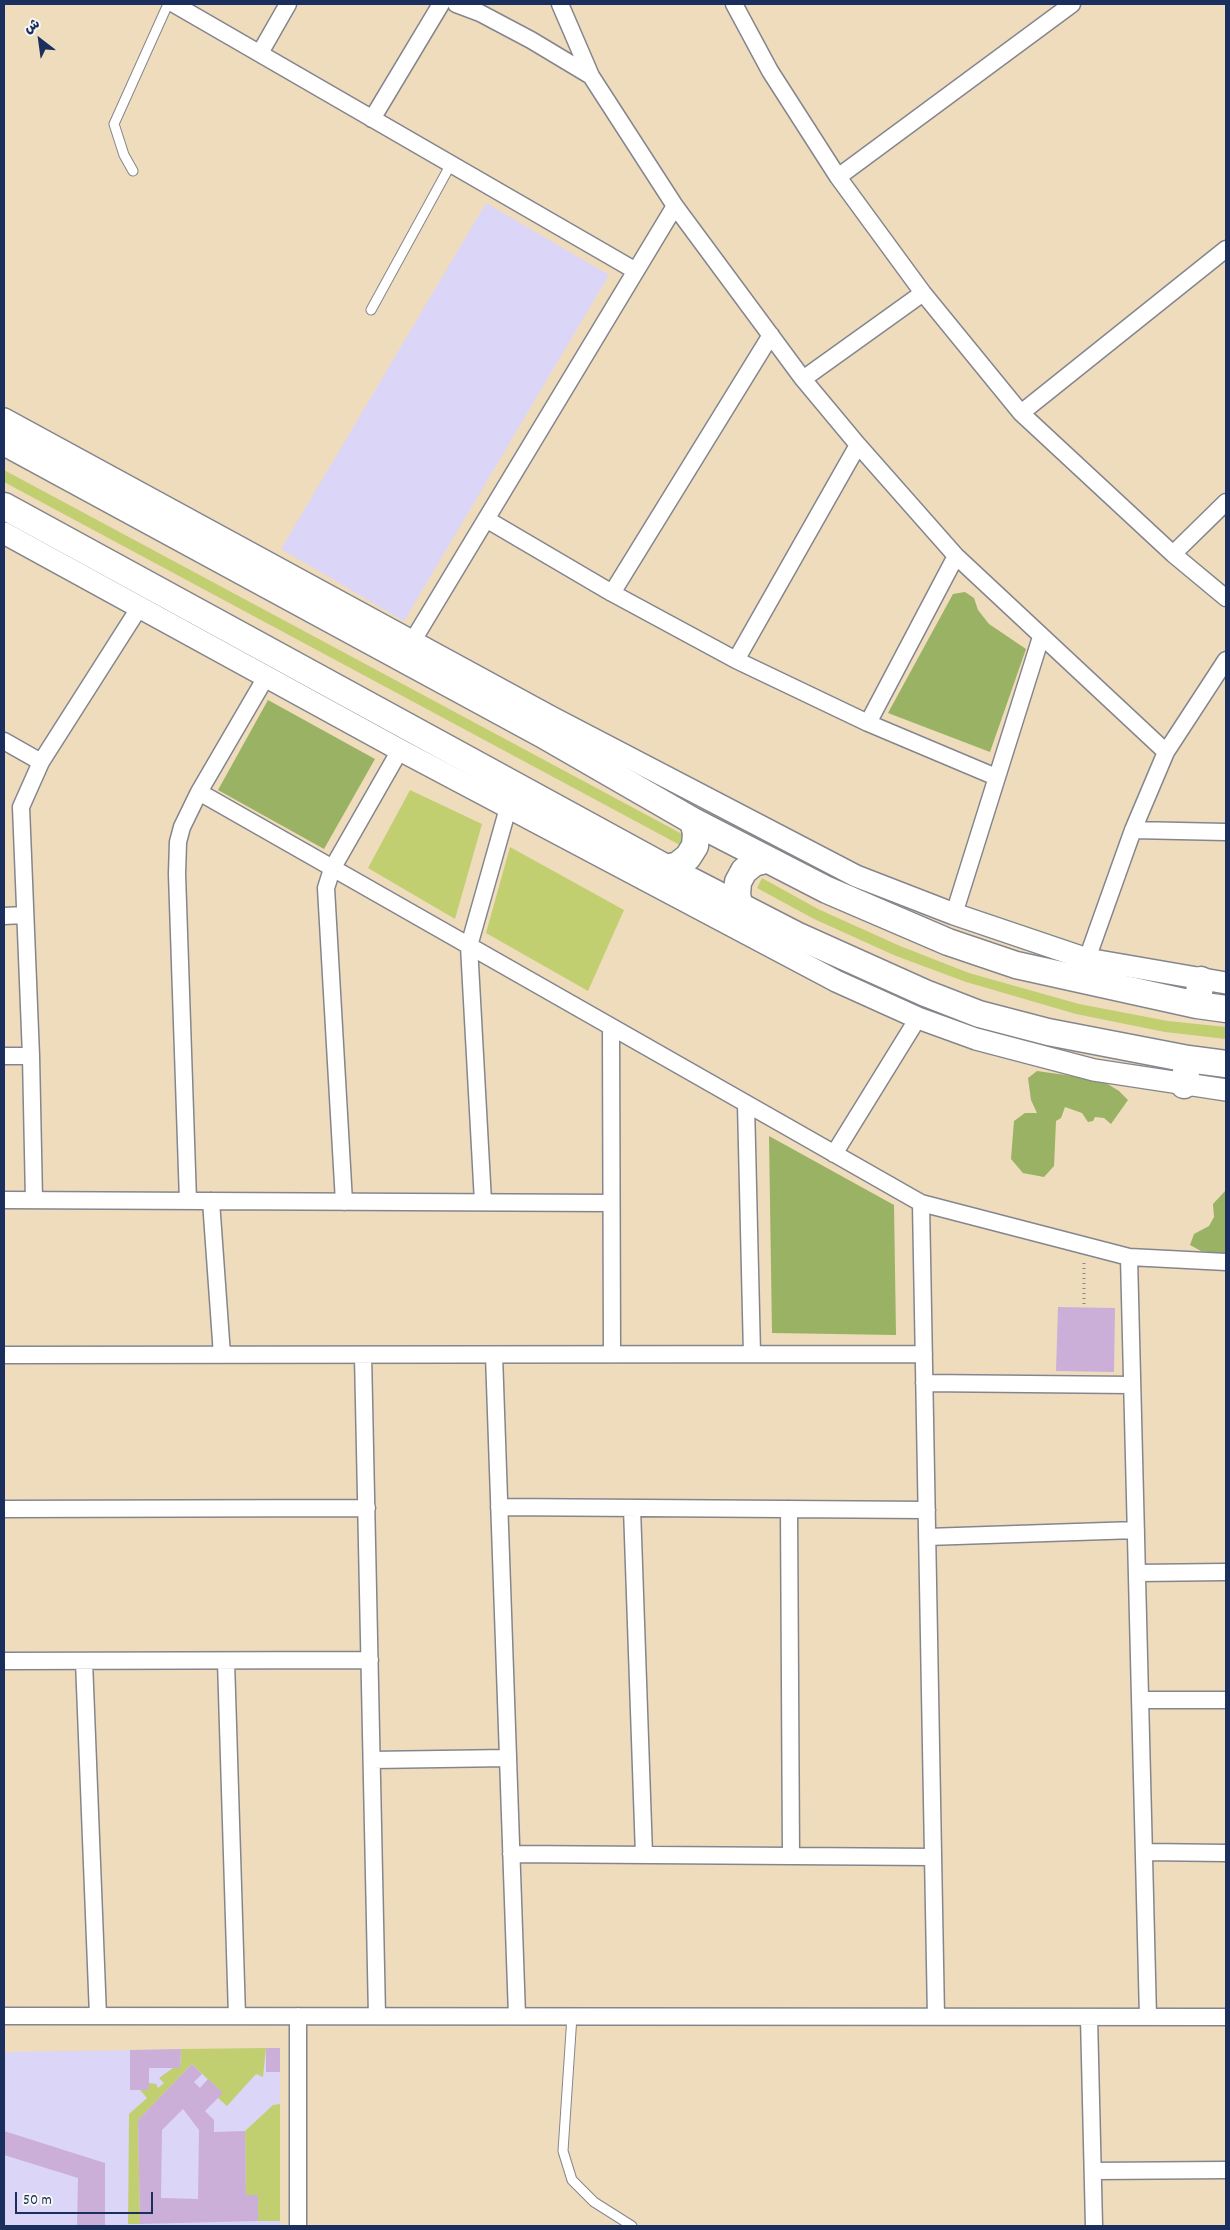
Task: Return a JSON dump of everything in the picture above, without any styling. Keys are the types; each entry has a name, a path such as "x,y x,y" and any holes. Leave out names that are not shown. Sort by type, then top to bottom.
{"main road":[{"path":"4,442 546,726 693,821 827,890 948,942 1016,965 1208,990 1226,1009"},
{"path":"4,506 512,797 666,868 805,939 925,993 979,1014 1048,1032 1188,1059 1226,1064"},
{"path":"666,868 678,865 688,857 695,846 696,833 693,821"},
{"path":"740,907 737,895 738,882 744,871 754,863 766,860"},
{"path":"1184,1085 1188,1059"}],"street":[{"path":"174,4 636,271"},
{"path":"260,53 288,4"},
{"path":"372,119 441,4"},
{"path":"456,4 480,13 531,40 591,76"},
{"path":"560,4 591,76 675,206 803,379 858,445 956,556 1166,752"},
{"path":"734,4 770,71 838,177 923,293 1022,412 1173,554 1226,598"},
{"path":"838,177 1072,4"},
{"path":"412,642 675,206"},
{"path":"1022,412 1226,249"},
{"path":"803,379 923,293"},
{"path":"612,592 771,336"},
{"path":"4,419 412,642 546,726 856,876 954,914 1087,959 1208,990"},
{"path":"736,660 858,445"},
{"path":"1173,554 1226,502"},
{"path":"486,519 612,592 736,660 868,723 996,777"},
{"path":"4,534 400,750 512,797 836,981 918,1018 976,1039 1094,1070 1226,1090"},
{"path":"868,723 956,556"},
{"path":"34,1200 31,1056 20,817 24,796 41,762 139,608"},
{"path":"954,914 1041,637"},
{"path":"1087,959 1133,830 1166,752 1226,660"},
{"path":"188,1201 176,858 182,827 199,792 266,677"},
{"path":"4,741 41,762"},
{"path":"344,1202 325,898 328,878 332,868 400,750"},
{"path":"199,792 921,1203 1129,1258 1226,1262"},
{"path":"483,1202 469,946 512,797"},
{"path":"1133,830 1226,832"},
{"path":"4,916 24,915"},
{"path":"834,1154 918,1018"},
{"path":"611,1027 612,1354"},
{"path":"4,1056 31,1056"},
{"path":"746,1104 752,1354"},
{"path":"4,1200 611,1203"},
{"path":"211,1201 222,1355"},
{"path":"921,1203 936,2017"},
{"path":"1129,1258 1148,2017"},
{"path":"494,1354 517,2016"},
{"path":"4,1355 924,1354"},
{"path":"363,1355 377,2016"},
{"path":"924,1383 1132,1385"},
{"path":"499,1507 927,1510"},
{"path":"4,1509 366,1508"},
{"path":"632,1508 644,1855"},
{"path":"789,1509 790,1856"},
{"path":"927,1537 1136,1530"},
{"path":"1137,1573 1226,1572"},
{"path":"4,1661 370,1660"},
{"path":"84,1661 98,2016"},
{"path":"226,1661 237,2016"},
{"path":"1140,1700 1226,1700"},
{"path":"372,1760 508,1758"},
{"path":"1144,1852 1226,1852"},
{"path":"511,1854 933,1857"},
{"path":"4,2016 1226,2017"},
{"path":"298,2016 298,2226"},
{"path":"1090,2017 1094,2226"},
{"path":"1093,2170 1226,2170"}],"lane":[{"path":"133,171 124,155 114,124 168,4"},
{"path":"371,310 451,164"},
{"path":"572,2016 563,2152 572,2180 594,2202 632,2226"}],"path":[{"path":"1084,1246 1084,1307"}],"shaded area":[{"path":"486,203 609,275 404,621 281,549"},
{"path":"280,2048 280,2226 4,2226 4,2052"}],"green space":[{"path":"4,470 697,842 691,851 4,482"},
{"path":"965,592 974,598 978,610 989,624 1026,649 990,752 888,713 953,594"},
{"path":"268,700 375,759 324,849 218,790"},
{"path":"410,790 482,824 455,919 368,868"},
{"path":"510,847 624,910 588,991 486,933"},
{"path":"762,878 818,909 900,946 969,973 1079,1004 1168,1021 1226,1027 1226,1039 1165,1032 1076,1014 966,982 896,956 814,919 757,888"},
{"path":"1037,1071 1101,1080 1119,1091 1128,1100 1111,1124 1104,1118 1095,1117 1093,1121 1088,1122 1082,1113 1065,1107 1061,1118 1056,1121 1054,1166 1044,1177 1023,1173 1011,1159 1014,1121 1025,1113 1037,1113 1031,1100 1028,1078"},
{"path":"769,1136 894,1205 896,1335 772,1333"},
{"path":"1226,1190 1226,1254 1201,1251 1190,1245 1194,1234 1209,1226 1214,1217 1213,1204"},
{"path":"266,2048 263,2077 256,2074 227,2106 218,2098 222,2093 192,2064 138,2120 140,2224 128,2224 129,2114 147,2098 140,2090 149,2090 149,2083 156,2084 158,2088 164,2083 159,2078 173,2068 180,2068 181,2049"},
{"path":"280,2104 280,2221 258,2221 258,2195 246,2195 245,2131 273,2105"}],"building":[{"path":"1058,1307 1115,1308 1114,1372 1056,1371"},
{"path":"266,2048 280,2048 280,2072 266,2072"},
{"path":"181,2049 180,2068 149,2068 149,2090 130,2090 130,2050"},
{"path":"192,2064 202,2074 194,2082 200,2088 208,2079 223,2093 205,2111 214,2120 214,2132 245,2131 246,2195 258,2195 258,2221 140,2224 138,2120","holes":["183,2109 199,2130 198,2199 161,2198 162,2130"]},
{"path":"4,2131 105,2163 105,2226 77,2226 78,2178 4,2155"}]}
